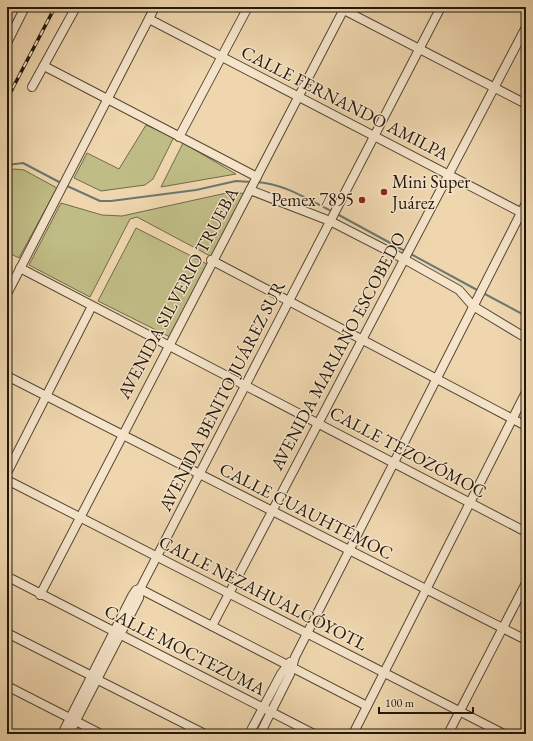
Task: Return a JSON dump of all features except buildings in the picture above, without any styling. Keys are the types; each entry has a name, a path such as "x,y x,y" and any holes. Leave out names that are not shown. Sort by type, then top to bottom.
{"street":[{"path":"8,39 25,7"},
{"path":"32,87 76,7"},
{"path":"7,294 155,7"},
{"path":"179,137 248,7"},
{"name":"AVENIDA BENITO JUÁREZ SUR","path":"73,720 117,633 134,592 140,589 441,7"},
{"path":"343,8 526,104"},
{"name":"AVENIDA SILVERIO TRUEBA","path":"40,594 211,260 257,177 343,8"},
{"name":"CALLE FERNANDO AMILPA","path":"149,19 524,214"},
{"name":"AVENIDA MARIANO ESCOBEDO","path":"212,626 526,27"},
{"path":"44,66 257,177"},
{"path":"250,190 331,219 459,290 474,303 526,338"},
{"path":"260,734 290,666 474,303 524,214 526,203"},
{"path":"211,260 526,426"},
{"name":"CALLE TEZOZÓMOC","path":"20,268 526,532"},
{"path":"7,473 92,306"},
{"name":"CALLE CUAUHTÉMOC","path":"7,376 526,640"},
{"path":"353,734 526,392"},
{"name":"CALLE NEZAHUALCÓYOTL","path":"7,480 504,734"},
{"name":"CALLE MOCTEZUMA","path":"12,579 314,734"},
{"path":"448,734 526,583"},
{"path":"140,589 367,706"},
{"path":"7,633 205,734"},
{"path":"250,734 281,674 290,666"},
{"path":"7,686 101,734"},
{"path":"62,734 73,720"},
{"path":"69,734 73,720"}],"shaded area":[{"path":"146,125 174,137 153,179 145,185 101,191 74,178 87,153 119,169"},
{"path":"183,143 236,174 161,187"},
{"path":"14,169 24,170 57,188 19,258 7,252 7,172"},
{"path":"231,192 249,194 212,257 137,217 130,219 90,297 29,265 61,203 102,215 122,216"},
{"path":"136,228 207,264 170,337 98,301"}],"waterway":[{"path":"7,165 23,163 61,183"},
{"path":"65,185 100,201 111,201 196,190 236,181 251,182"},
{"path":"256,182 276,185 305,197 333,212"},
{"path":"337,214 405,251"},
{"path":"409,253 479,291"},
{"path":"483,293 526,316"}],"railway":[{"path":"7,99 55,7"}],"place":[{"name":"Mini Super Juárez","path":"384,192"},
{"name":"Pemex 7895","path":"362,200"}]}
